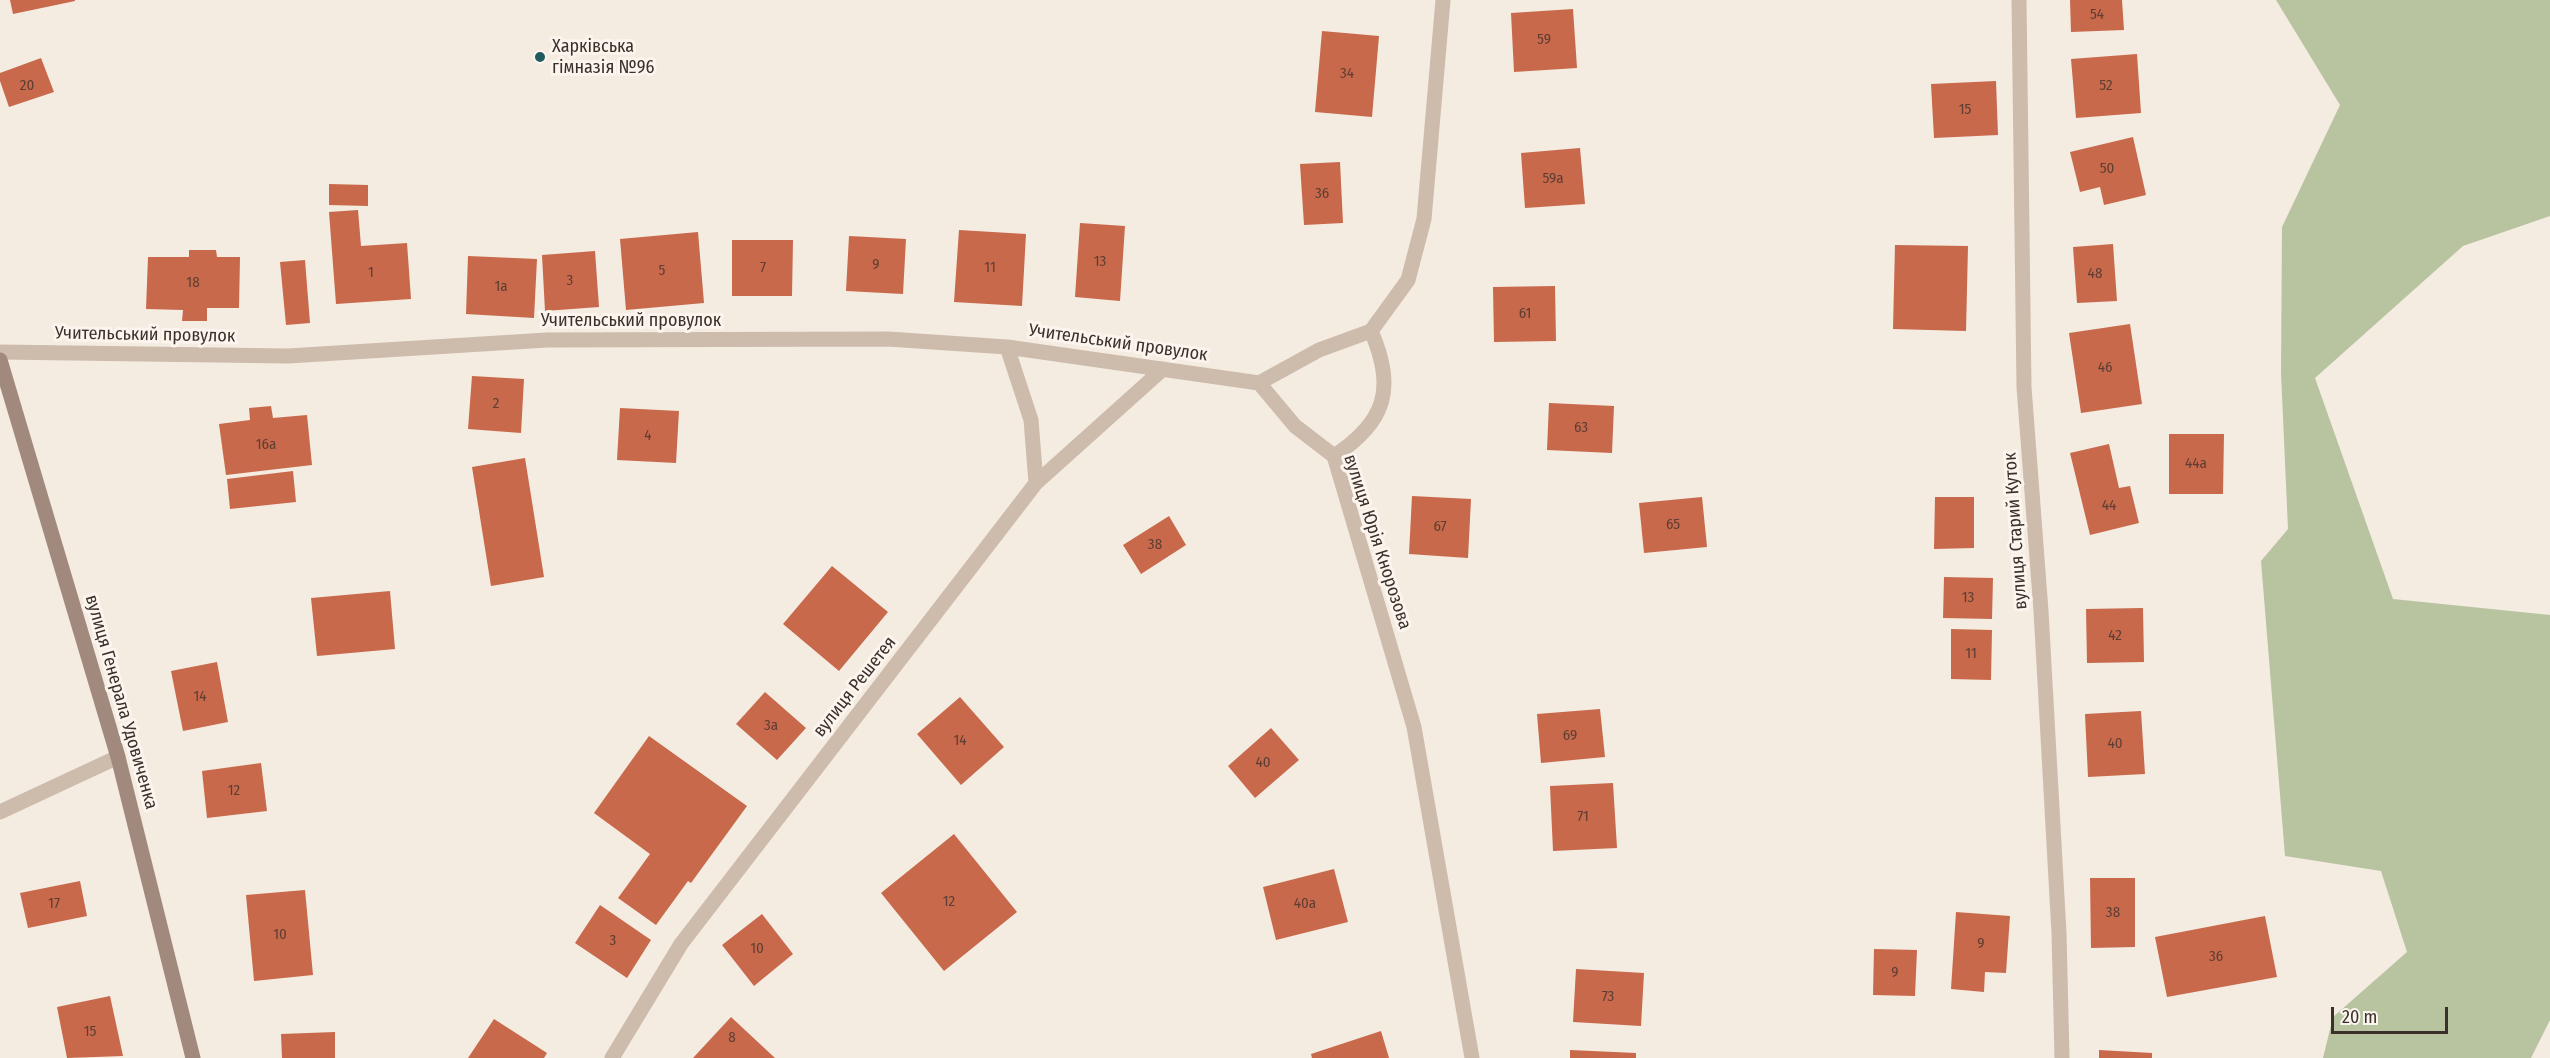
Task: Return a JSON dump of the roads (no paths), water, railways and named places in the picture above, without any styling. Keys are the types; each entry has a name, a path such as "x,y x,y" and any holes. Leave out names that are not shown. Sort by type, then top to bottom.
{"main road":[{"name":"вулиця Генерала Удовиченка","path":"0,360 118,757 193,1058"}],"street":[{"path":"1259,382 1319,350 1371,331 1408,280 1424,219 1443,0"},
{"name":"вулиця Старий Куток","path":"2019,0 2024,387 2045,682 2059,933 2062,1058"},
{"path":"1334,456 1358,440 1376,416 1385,388 1383,358 1371,331"},
{"name":"Учительський провулок","path":"0,352 288,356 547,340 888,339 1007,347 1259,382"},
{"path":"1007,347 1032,420 1036,483"},
{"name":"вулиця Решетея","path":"612,1058 681,944 1036,483 1163,369"},
{"name":"вулиця Юрія Кнорозова","path":"1259,382 1295,426 1334,456 1414,727 1472,1058"},
{"path":"0,812 118,757"}],"place":[{"name":"Харківська гімназія №96","path":"540,57"}]}
